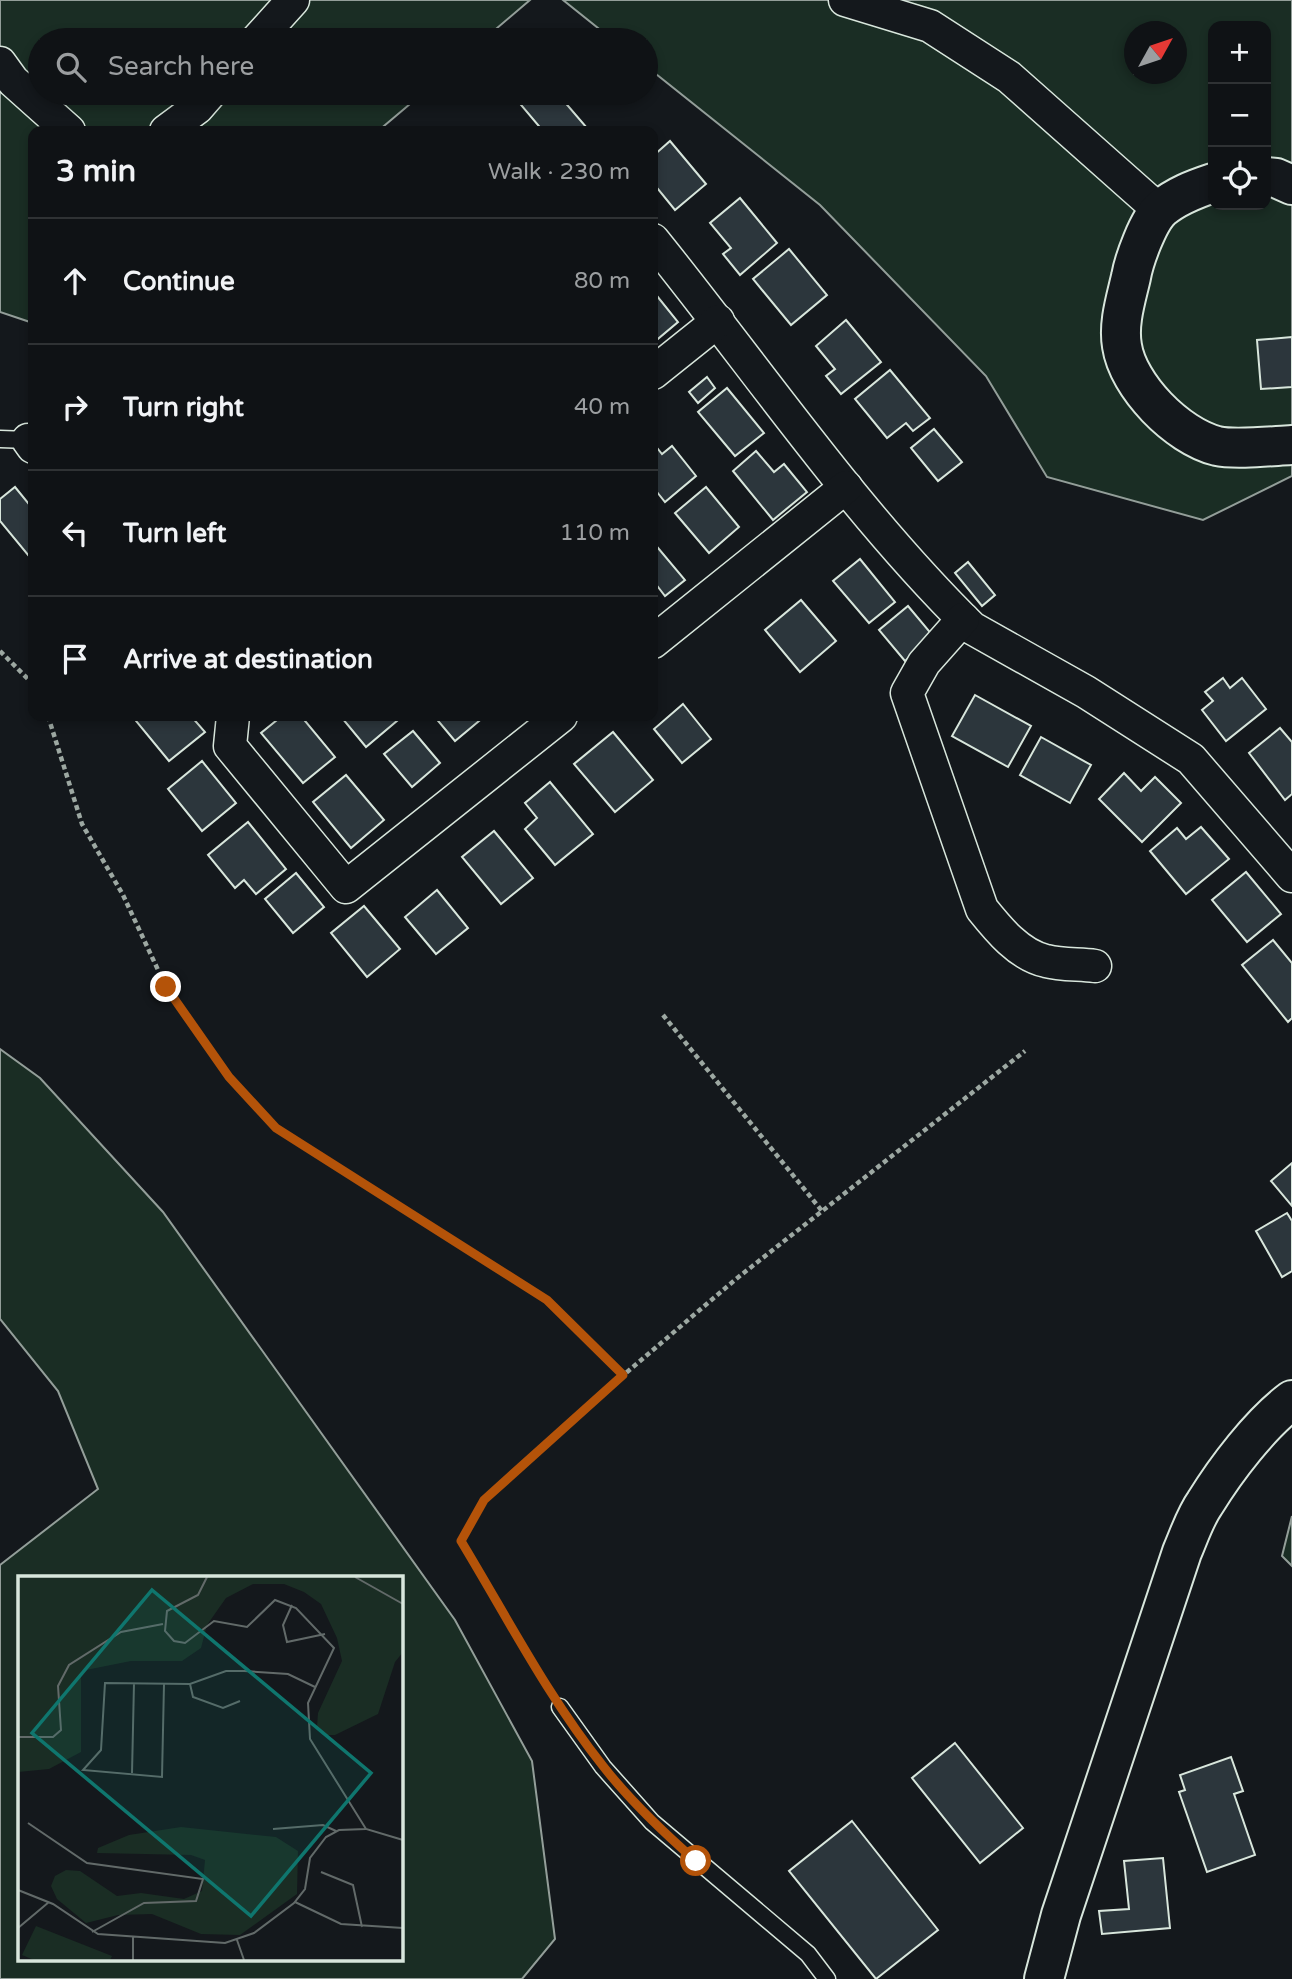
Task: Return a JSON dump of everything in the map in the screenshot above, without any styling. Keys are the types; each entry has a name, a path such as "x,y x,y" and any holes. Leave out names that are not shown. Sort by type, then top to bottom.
{"street":[{"path":"268,28 293,0"},
{"path":"845,0 930,26 1009,77 1159,211"},
{"path":"0,63 13,81 28,95"},
{"path":"39,105 62,126"},
{"path":"173,126 200,105"},
{"path":"1271,178 1292,185"},
{"path":"1208,185 1189,191 1159,211 1135,257 1122,320 1121,344 1127,369 1161,413 1205,442 1219,447 1292,445"},
{"path":"658,246 846,487 922,578 972,628 1086,692 1191,759 1292,876"},
{"path":"658,369 718,321"},
{"path":"658,638 846,487"},
{"path":"963,619 924,663 907,693 982,909 996,928 1020,948 1044,961 1096,966"},
{"path":"233,721 230,747 346,887 555,721"},
{"path":"1044,1979 1061,1915 1182,1552 1203,1504 1242,1453 1279,1410 1292,1400"}],"lane":[{"path":"560,1707 604,1767 652,1822 808,1954 827,1979"}],"path":[{"path":"0,651 28,679"},
{"path":"50,721 82,824 123,895 166,987 229,1077 276,1128 547,1300 623,1375"},
{"path":"663,1015 822,1211"},
{"path":"560,1707 461,1541 484,1500 623,1375 736,1279 1025,1051"}],"green space":[{"path":"0,0 530,0 497,28 28,28 28,105 409,105 384,126 28,126 28,321 0,312"},
{"path":"563,0 1292,0 1292,476 1203,520 1047,477 986,376 820,205 658,76 658,28 598,28"},
{"path":"0,1049 40,1078 163,1212 455,1620 532,1761 555,1939 522,1979 0,1979 0,1565 98,1489 58,1391 0,1319"},
{"path":"1292,1516 1292,1566 1282,1556"}],"building":[{"path":"521,105 567,105 585,126 539,126"},
{"path":"670,141 706,184 675,210 658,189 658,152"},
{"path":"740,198 777,243 740,275 723,254 731,248 710,223"},
{"path":"789,249 827,295 791,325 753,279"},
{"path":"658,297 678,322 658,339"},
{"path":"846,320 881,362 841,394 826,376 835,369 816,346"},
{"path":"1292,337 1292,387 1261,389 1257,340"},
{"path":"890,370 930,418 913,431 906,423 887,438 855,399"},
{"path":"707,377 715,388 698,403 689,392"},
{"path":"727,388 764,433 735,456 698,412"},
{"path":"934,429 962,462 938,481 911,448"},
{"path":"672,446 696,476 665,502 658,493 658,449 662,454"},
{"path":"756,451 774,472 784,464 807,492 773,520 733,471"},
{"path":"15,487 28,503 28,555 0,521 0,499"},
{"path":"706,487 739,527 709,553 675,513"},
{"path":"658,548 685,580 665,596 658,587"},
{"path":"860,559 895,602 869,623 833,581"},
{"path":"968,562 995,595 982,606 955,573"},
{"path":"801,600 836,641 800,672 765,630"},
{"path":"908,606 934,637 905,661 879,630"},
{"path":"1223,678 1230,688 1242,678 1266,709 1226,741 1202,710 1213,701 1205,692"},
{"path":"975,695 1031,726 1008,767 952,736"},
{"path":"683,704 711,739 682,763 654,729"},
{"path":"136,721 195,721 205,732 169,761"},
{"path":"276,721 305,721 335,757 303,783 261,733"},
{"path":"344,721 397,721 366,747"},
{"path":"438,721 479,721 455,741"},
{"path":"1280,728 1292,742 1292,794 1285,800 1249,753"},
{"path":"413,731 440,763 412,787 384,754"},
{"path":"613,732 653,780 615,812 574,764"},
{"path":"1041,737 1091,765 1070,803 1020,775"},
{"path":"202,761 236,803 202,831 168,789"},
{"path":"1124,773 1141,791 1155,777 1181,803 1142,842 1099,799"},
{"path":"346,775 384,820 351,848 313,802"},
{"path":"550,782 593,834 555,865 525,829 537,818 525,803"},
{"path":"248,822 286,869 256,894 244,880 235,888 208,855"},
{"path":"1201,827 1229,859 1186,894 1150,851 1177,828 1186,839"},
{"path":"494,831 533,878 501,904 462,857"},
{"path":"1246,872 1281,914 1247,942 1212,900"},
{"path":"296,873 324,907 293,933 265,899"},
{"path":"437,890 468,928 436,954 405,917"},
{"path":"364,906 400,949 367,977 331,933"},
{"path":"1273,940 1292,963 1292,1018 1288,1022 1242,965"},
{"path":"1292,1163 1292,1206 1271,1181"},
{"path":"1287,1213 1292,1221 1292,1271 1282,1277 1256,1231"},
{"path":"955,1743 1023,1828 980,1863 912,1778"},
{"path":"1231,1757 1243,1791 1234,1794 1255,1855 1207,1872 1179,1792 1185,1790 1180,1775"},
{"path":"852,1821 938,1930 876,1979 789,1871"},
{"path":"1163,1858 1170,1928 1102,1934 1099,1911 1129,1909 1124,1861"}],"route":[{"path":"166,987 229,1077 276,1128 547,1300 623,1375 484,1500 461,1541 560,1707 604,1767 652,1822 696,1861"}]}
